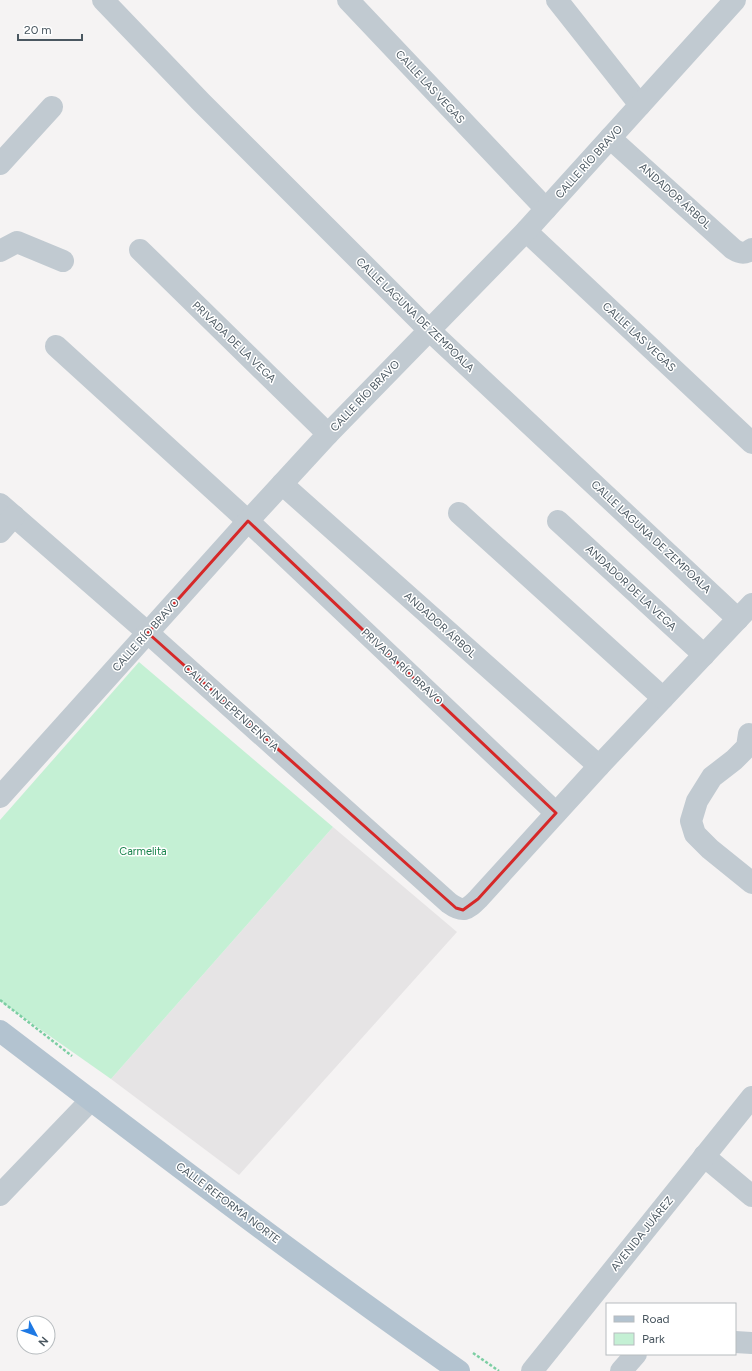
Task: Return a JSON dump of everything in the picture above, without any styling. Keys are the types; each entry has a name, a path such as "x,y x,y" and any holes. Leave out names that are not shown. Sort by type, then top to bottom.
{"main road":[{"name":"CALLE REFORMA NORTE","path":"0,1031 371,1309 460,1371"}],"street":[{"name":"CALLE LAGUNA DE ZEMPOALA","path":"103,0 201,102 428,330 745,611"},
{"name":"CALLE LAS VEGAS","path":"348,0 546,209"},
{"path":"557,0 640,105"},
{"name":"CALLE RÍO BRAVO","path":"0,797 328,434 526,231 735,0"},
{"path":"0,164 52,107"},
{"name":"ANDADOR ÁRBOL","path":"610,138 733,249 746,251"},
{"name":"CALLE LAS VEGAS","path":"526,231 752,443"},
{"path":"0,251 17,242 63,261"},
{"name":"PRIVADA DE LA VEGA","path":"140,250 328,434"},
{"name":"PRIVADA RÍO BRAVO","path":"56,346 248,521 556,812"},
{"name":"ANDADOR ÁRBOL","path":"282,484 599,766"},
{"path":"0,532 7,510"},
{"name":"CALLE INDEPENDENCIA","path":"7,510 148,633 456,908 463,910 470,907 556,812"},
{"path":"459,513 663,698"},
{"name":"ANDADOR DE LA VEGA","path":"558,520 704,655"},
{"path":"556,812 745,611"},
{"path":"749,734 747,747 734,760 712,777 697,801 691,821 695,834 710,849 752,883"},
{"name":"AVENIDA JUÁREZ","path":"532,1371 752,1097"},
{"path":"0,1195 91,1100"},
{"path":"704,1156 752,1196"},
{"path":"736,1342 752,1343"},
{"path":"621,1371 635,1355"}],"highlighted area":[{"path":"248,521 556,813 478,899 463,910 456,908 148,633"}],"shaded area":[{"path":"333,827 457,932 239,1175 111,1079"}],"green space":[{"name":"Carmelita","path":"139,662 333,827 111,1079 0,1001 0,820"}]}
